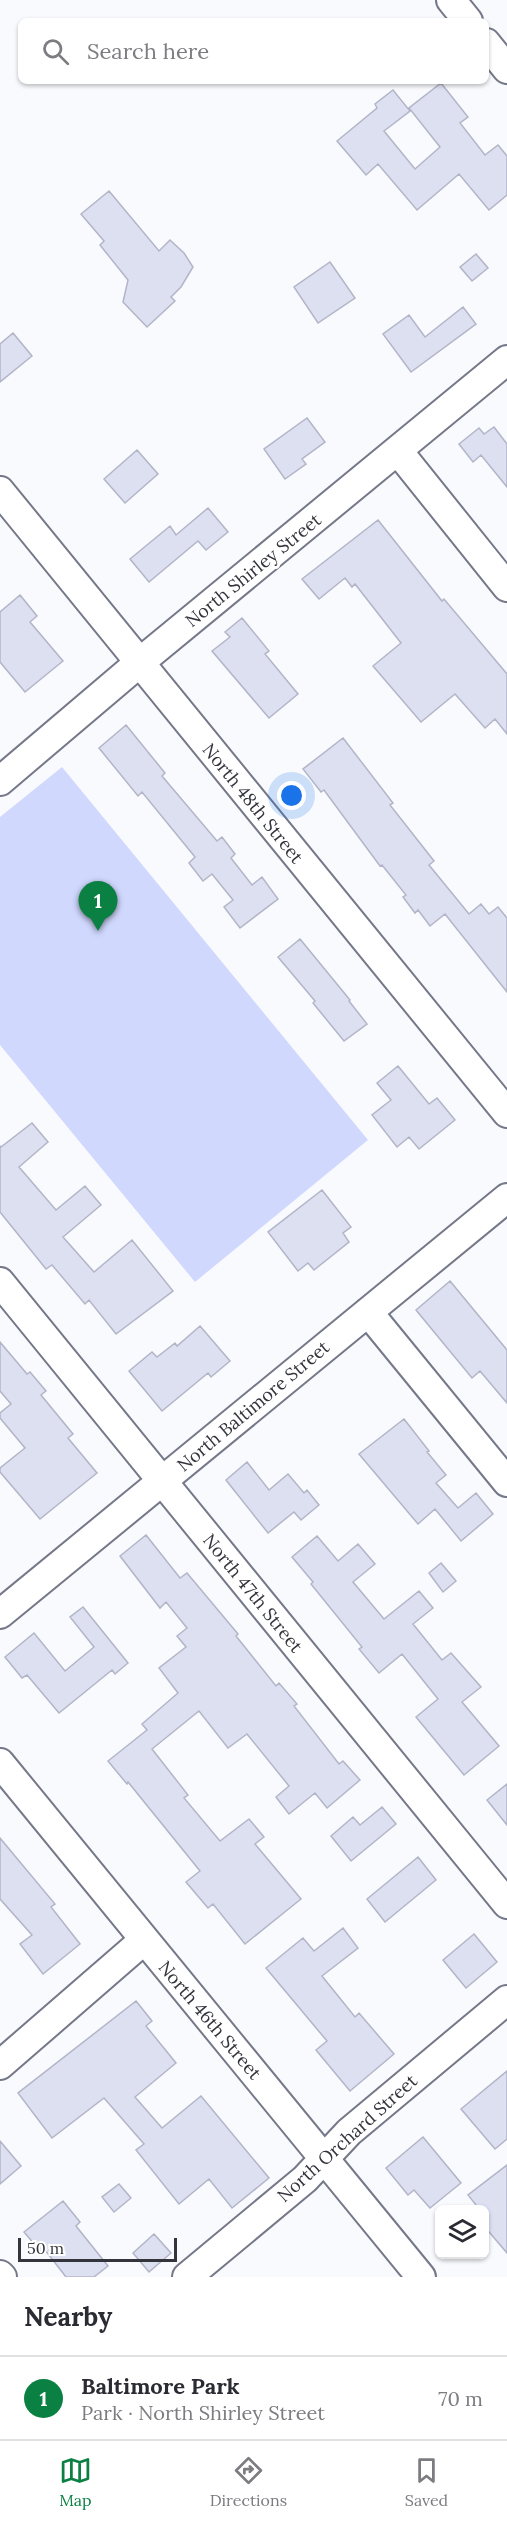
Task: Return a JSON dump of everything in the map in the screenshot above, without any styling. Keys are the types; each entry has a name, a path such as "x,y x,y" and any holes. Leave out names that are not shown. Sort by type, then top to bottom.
{"street":[{"path":"451,0 466,18"},
{"path":"489,47 507,69"},
{"name":"North Shirley Street","path":"0,781 139,663 507,360"},
{"path":"398,451 507,587"},
{"name":"North 48th Street","path":"0,491 507,1113"},
{"name":"North Baltimore Street","path":"0,1614 507,1198"},
{"name":"North 47th Street","path":"0,1282 507,1904"},
{"path":"368,1312 507,1482"},
{"name":"North 46th Street","path":"0,1763 421,2277"},
{"path":"0,2065 144,1940"},
{"name":"North Orchard Street","path":"187,2277 305,2179 349,2132 507,2000"}],"shaded area":[{"path":"62,767 368,1140 195,1282 0,1045 0,817"}],"building":[{"path":"442,84 468,117 460,123 485,155 498,145 507,156 507,195 489,210 459,174 417,210 378,164 366,175 337,141 377,108 375,104 393,90 410,111 384,131 415,169 440,147 409,108"},
{"path":"109,191 159,251 170,240 184,253 193,267 181,287 171,297 175,301 147,327 123,302 128,280 100,245 104,241 81,214"},
{"path":"476,254 488,268 472,281 460,267"},
{"path":"330,262 355,298 318,323 294,287"},
{"path":"463,307 476,324 411,372 383,334 409,315 425,337"},
{"path":"13,333 32,356 0,382 0,344"},
{"path":"307,418 325,442 302,459 306,464 285,479 264,449"},
{"path":"494,427 507,444 507,487 481,455 473,462 459,444 479,428 484,434"},
{"path":"137,450 158,474 125,503 104,479"},
{"path":"208,508 228,532 206,550 198,541 149,582 130,559 170,526 176,535"},
{"path":"378,520 442,601 444,599 507,674 507,734 495,719 485,728 455,694 421,722 373,666 401,643 355,584 352,587 345,578 319,599 302,579"},
{"path":"20,595 37,616 30,622 63,661 25,692 0,662 0,612"},
{"path":"242,618 269,651 265,654 298,694 269,718 212,651 230,637 225,632"},
{"path":"126,725 165,773 162,776 217,841 222,837 235,854 231,858 252,885 262,877 278,899 240,928 224,907 233,900 212,874 203,881 189,863 195,857 142,792 138,796 99,748"},
{"path":"343,738 393,803 390,805 434,861 429,865 469,914 481,904 489,914 498,907 507,918 507,992 445,914 430,926 418,910 415,913 403,897 406,895 382,865 380,866 324,790 321,792 303,769"},
{"path":"300,939 367,1024 344,1041 313,1003 315,1001 278,957"},
{"path":"398,1066 429,1104 437,1098 455,1120 419,1149 409,1137 397,1147 372,1115 391,1100 377,1083"},
{"path":"32,1123 48,1142 19,1167 56,1210 85,1186 101,1205 63,1237 94,1272 132,1240 173,1291 116,1334 89,1300 85,1304 52,1265 46,1269 0,1212 0,1146"},
{"path":"322,1190 351,1227 343,1233 349,1242 314,1270 308,1263 298,1271 268,1232"},
{"path":"450,1281 507,1350 507,1403 480,1371 472,1378 416,1310"},
{"path":"200,1326 230,1361 211,1377 208,1373 162,1411 129,1371 152,1352 157,1357 175,1343 177,1346"},
{"path":"0,1342 27,1374 30,1372 46,1391 41,1395 73,1434 68,1438 97,1473 40,1519 0,1472 0,1468 25,1448 0,1418 0,1413 11,1404 0,1391"},
{"path":"404,1419 446,1475 436,1483 458,1508 476,1493 493,1514 461,1541 435,1509 418,1524 359,1454"},
{"path":"247,1462 269,1490 288,1474 304,1493 307,1490 319,1505 301,1520 294,1512 268,1533 226,1480"},
{"path":"146,1535 180,1578 187,1573 238,1634 236,1636 276,1686 279,1683 297,1704 294,1706 339,1764 343,1761 360,1780 327,1808 315,1793 289,1814 276,1797 289,1786 247,1734 228,1748 199,1711 152,1749 188,1795 184,1798 220,1841 249,1819 264,1837 255,1844 301,1899 245,1944 213,1904 208,1908 186,1882 200,1871 128,1782 127,1784 108,1761 147,1730 142,1724 178,1693 159,1668 186,1647 177,1636 187,1628 166,1602 160,1608 120,1556"},
{"path":"317,1536 338,1561 358,1544 375,1564 353,1582 384,1619 419,1591 433,1608 413,1624 442,1660 451,1653 481,1687 462,1702 499,1746 464,1775 416,1717 438,1699 402,1654 379,1673 359,1649 362,1647 292,1557"},
{"path":"441,1563 456,1581 443,1592 429,1573"},
{"path":"83,1607 128,1663 115,1674 112,1670 59,1713 27,1675 22,1678 5,1657 34,1633 65,1671 94,1647 70,1617"},
{"path":"507,1784 507,1825 487,1800"},
{"path":"382,1807 396,1824 351,1861 331,1836 353,1817 360,1825"},
{"path":"0,1838 55,1904 51,1907 80,1944 43,1974 20,1944 32,1935 0,1899"},
{"path":"418,1857 436,1880 385,1922 367,1899"},
{"path":"343,1928 358,1948 322,1976 355,2017 359,2013 394,2054 350,2091 316,2050 327,2041 266,1968 303,1938 314,1951"},
{"path":"474,1934 497,1962 466,1988 443,1960"},
{"path":"136,2001 152,2021 146,2026 176,2063 135,2097 162,2128 201,2096 269,2178 232,2208 209,2179 179,2204 136,2150 144,2144 104,2098 52,2138 18,2093"},
{"path":"507,2071 507,2139 495,2149 461,2109"},
{"path":"423,2137 461,2183 430,2208 414,2190 408,2195 386,2168"},
{"path":"0,2141 21,2166 0,2184"},
{"path":"507,2165 507,2253 489,2232 489,2205 476,2205 468,2195"},
{"path":"119,2184 131,2198 114,2212 102,2197"},
{"path":"63,2201 80,2222 76,2226 108,2266 94,2277 66,2277 45,2250 42,2253 24,2232"},
{"path":"154,2234 171,2253 149,2272 133,2253"}],"place":[{"name":"Baltimore Park","path":"98,931"}]}
